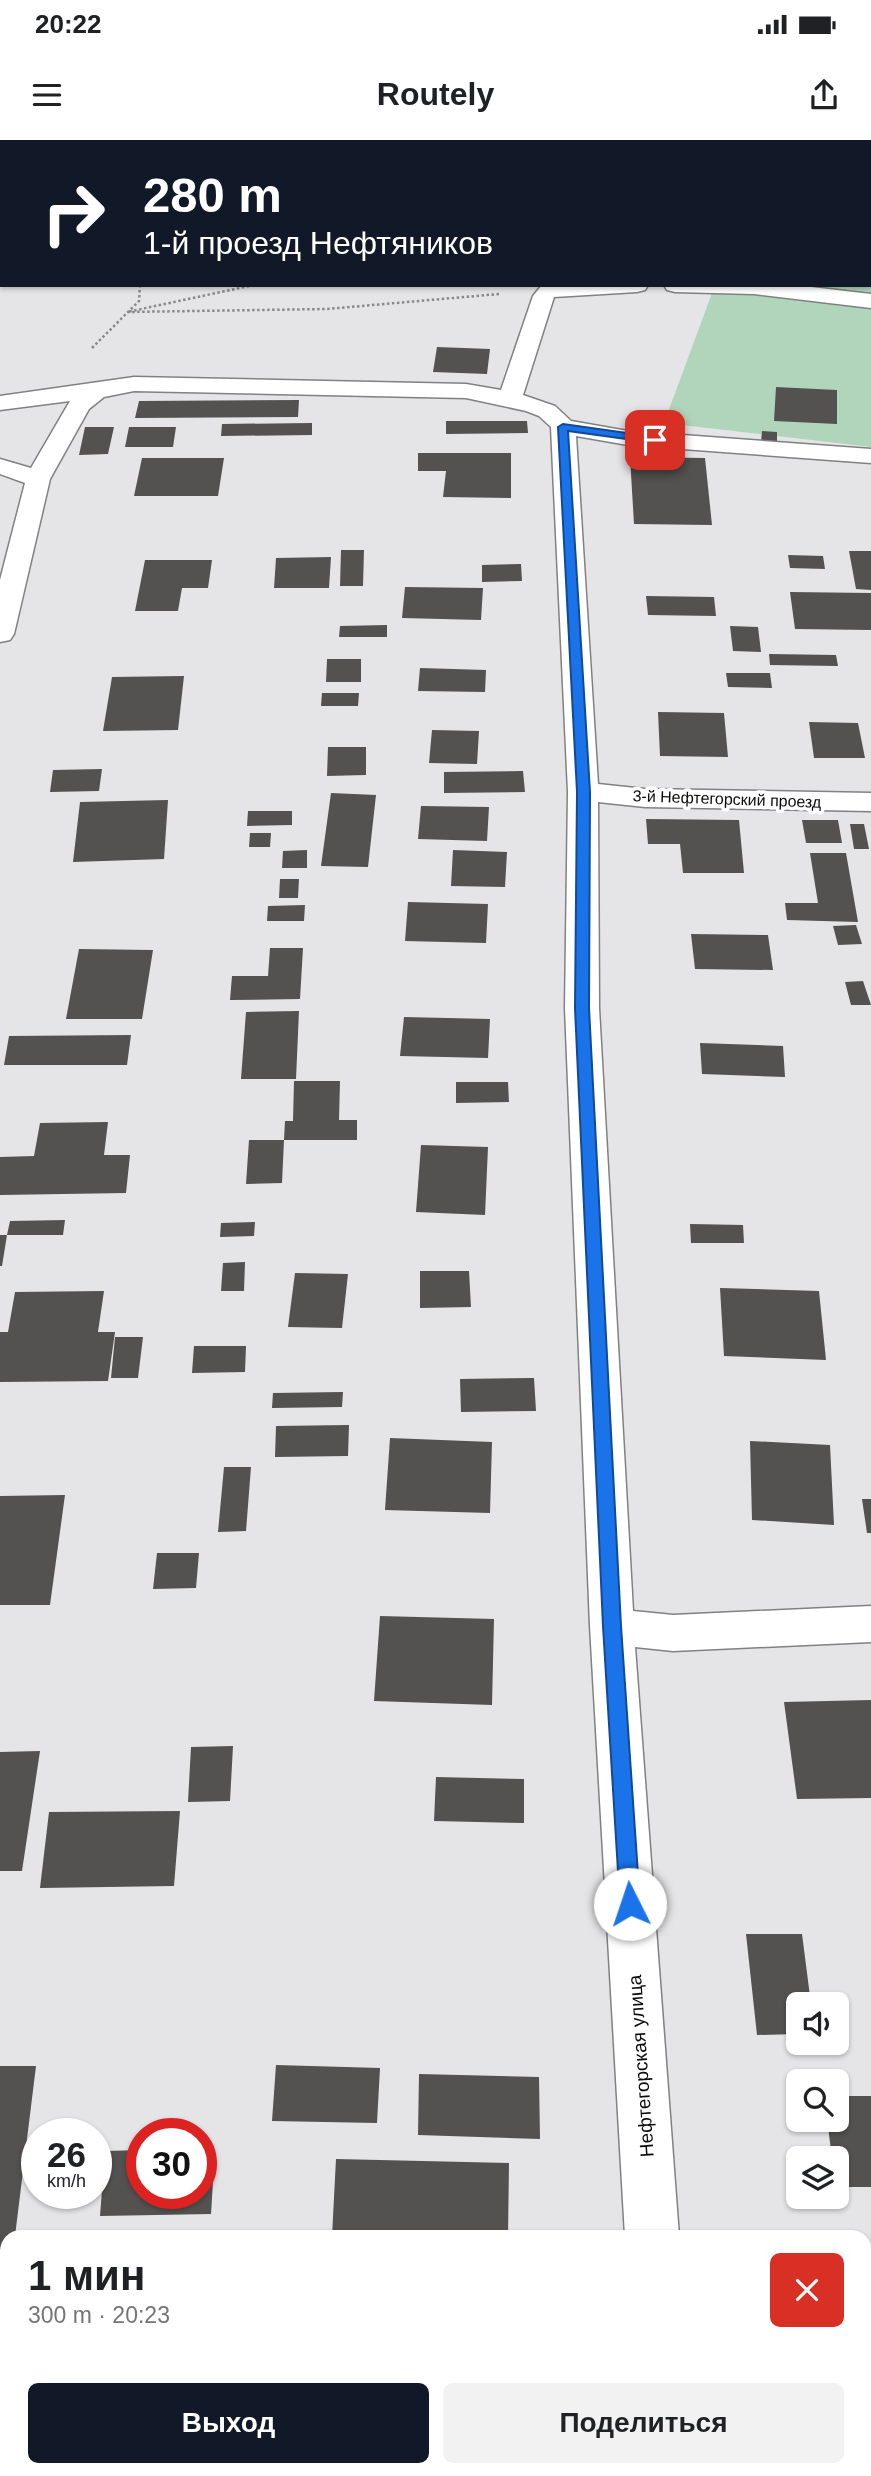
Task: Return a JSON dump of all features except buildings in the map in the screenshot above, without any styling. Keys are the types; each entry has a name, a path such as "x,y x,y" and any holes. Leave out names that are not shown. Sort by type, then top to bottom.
{"street":[{"path":"510,398 544,296 550,289 594,287"},
{"path":"754,287 871,301"},
{"path":"0,403 134,384 466,391 510,398 541,409 561,422 563,427 628,438 871,456"},
{"path":"0,634 38,479 79,405 97,391"},
{"name":"Нефтегорская улица","path":"563,427 583,792 582,1008 612,1626 652,2230"},
{"path":"0,466 38,479"},
{"name":"3-й Нефтегорский проезд","path":"583,792 645,798 871,802"},
{"path":"612,1626 673,1633 871,1624"}],"path":[{"path":"92,349 139,301 140,287"},
{"path":"127,312 245,287"},
{"path":"127,312 327,309 550,289"}],"green space":[{"path":"714,287 871,287 871,447 664,423"}],"route":[{"path":"630,1904 612,1626 582,1008 583,792 563,427 655,440"}]}
